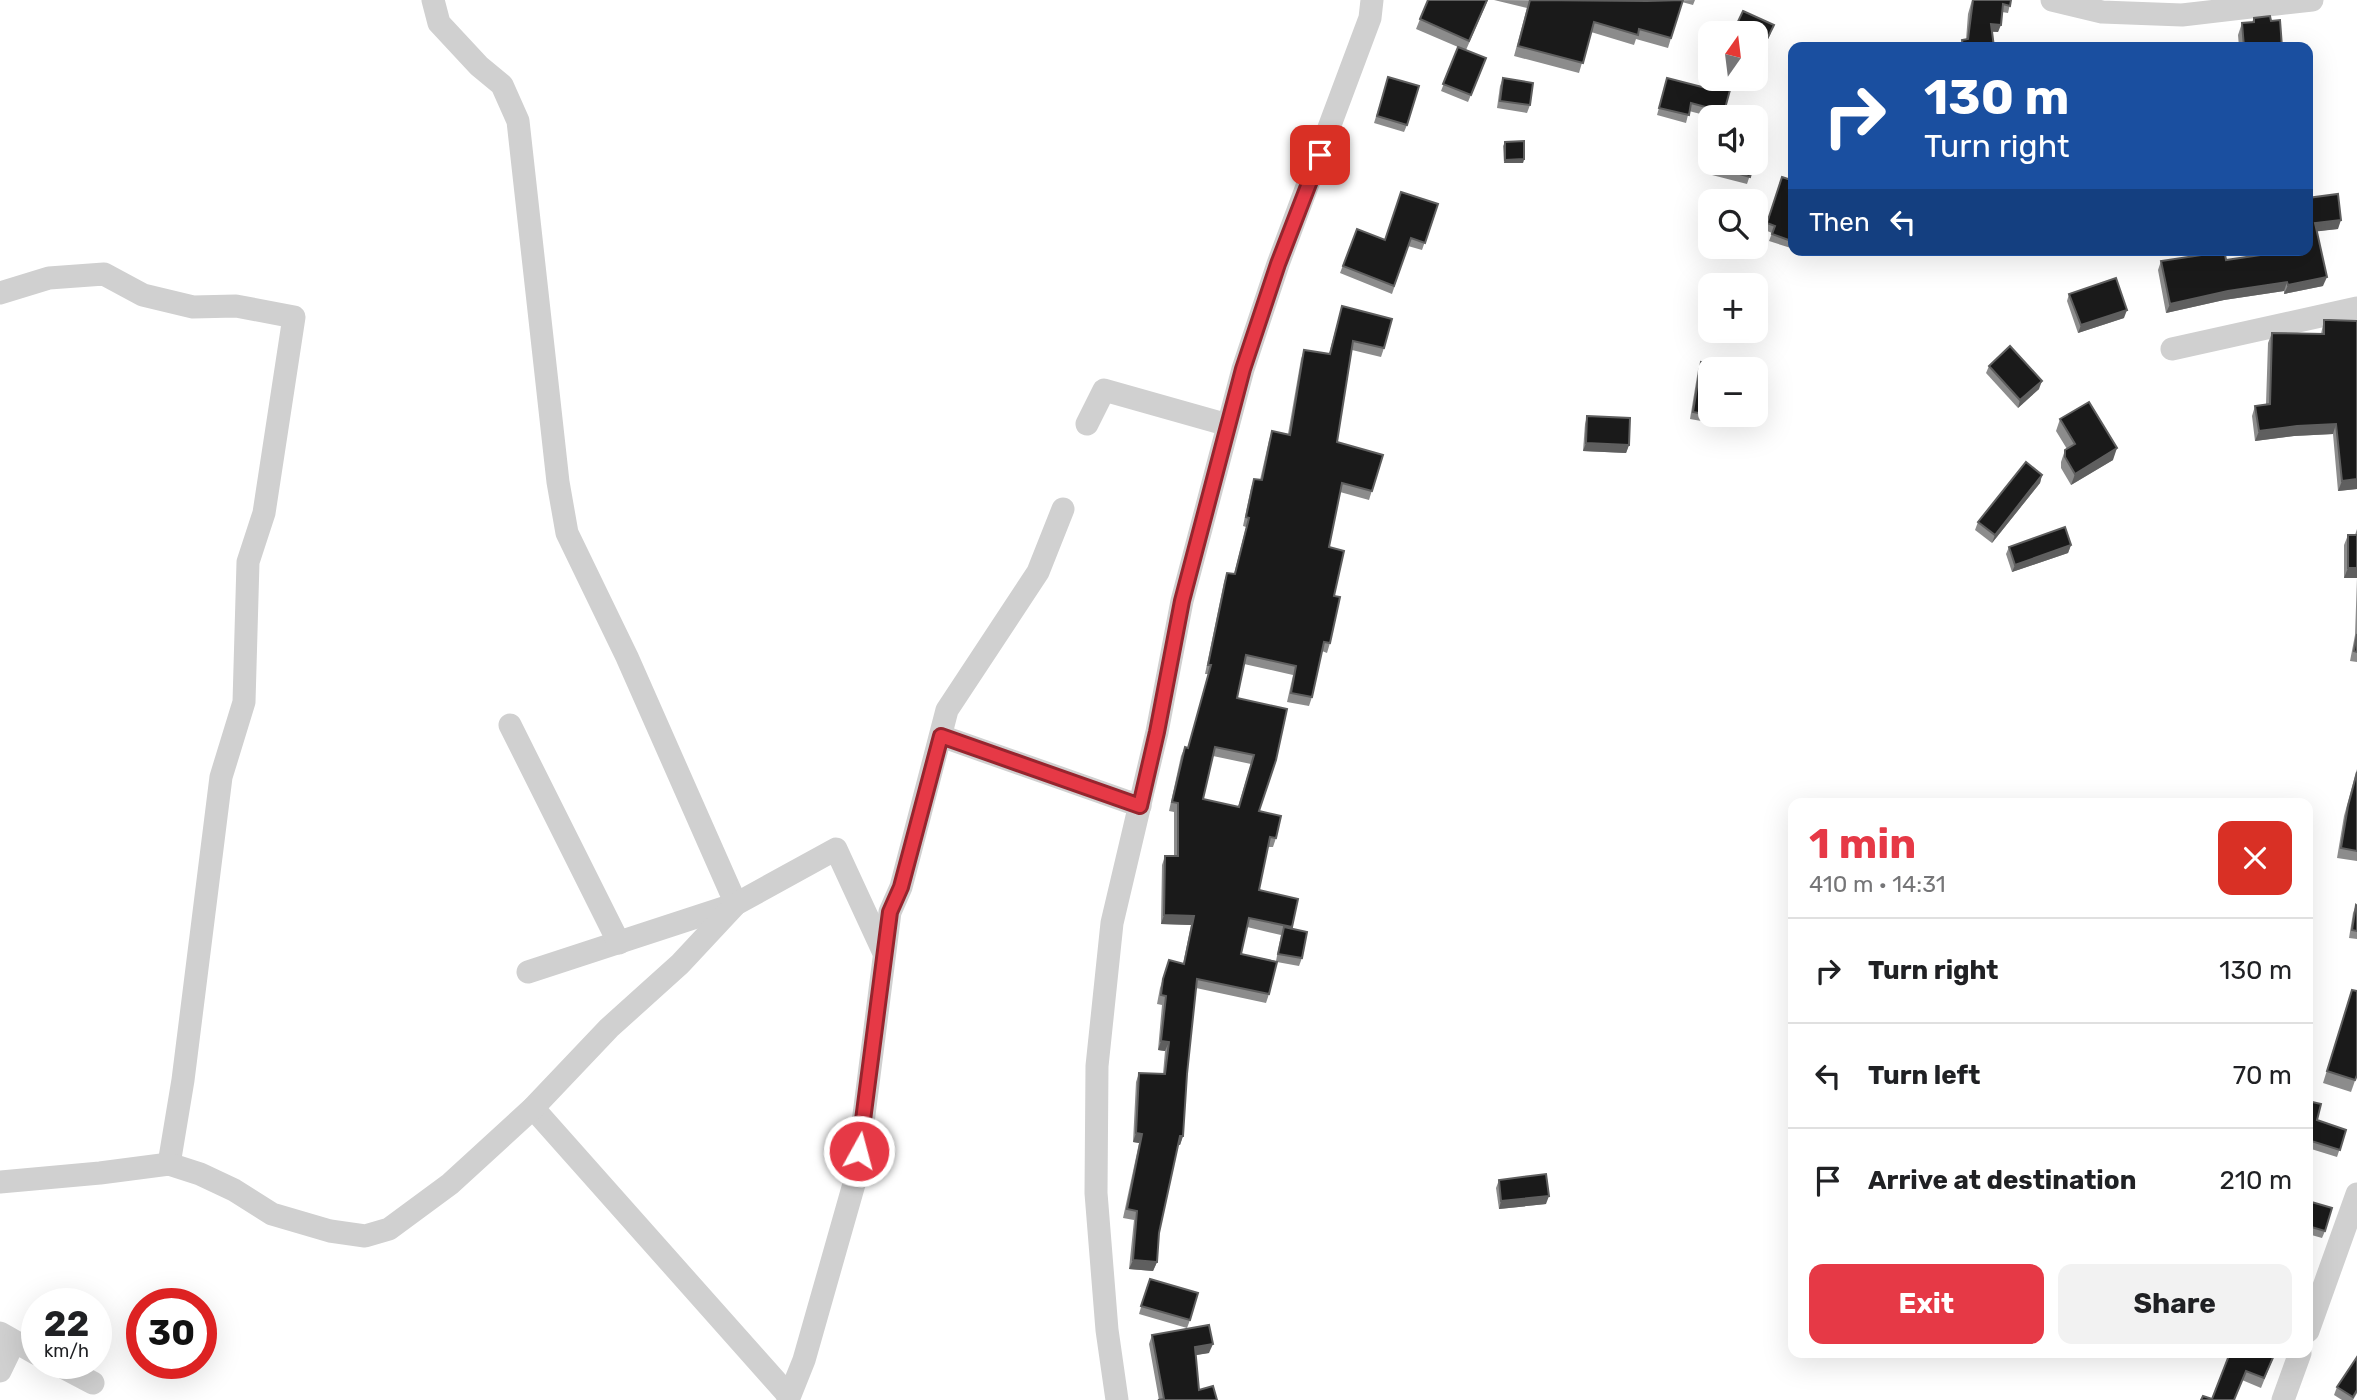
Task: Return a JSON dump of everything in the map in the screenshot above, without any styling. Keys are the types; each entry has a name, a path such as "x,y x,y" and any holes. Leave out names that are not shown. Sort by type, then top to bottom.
{"street":[{"path":"433,0 439,23 502,85 518,121 556,469 567,533 627,657 736,904"},
{"path":"1117,1400 1107,1330 1096,1193 1097,1066 1112,923 1157,732 1182,601 1243,369 1278,264 1370,18 1372,0"},
{"path":"2052,0 2102,12 2182,15 2312,0"},
{"path":"0,293 50,278 104,274 143,295 193,307 236,306 294,317 264,513 248,562 244,702 221,778 183,1080 169,1164"},
{"path":"2172,348 2357,308"},
{"path":"1087,424 1104,390 1228,425"},
{"path":"533,1108 789,1398 804,1360 856,1177 890,912 901,887 947,710 1038,572 1063,509"},
{"path":"510,725 619,943"},
{"path":"941,736 1140,806"},
{"path":"528,972 736,904 836,849 884,953"},
{"path":"0,1182 169,1164 234,1189 272,1214 330,1231 365,1236 389,1229 440,1191 533,1108 609,1028 680,964 736,904"},
{"path":"2313,1317 2357,1194"},
{"path":"0,1371 7,1337"},
{"path":"2283,1400 2298,1358"},
{"path":"85,1379 93,1383"}],"building":[{"path":"1428,0 1487,0 1469,41 1420,19"},
{"path":"1530,0 1683,0 1671,38 1639,29 1638,35 1594,22 1583,63 1518,46"},
{"path":"1973,0 2011,0 2010,6 2003,4 2001,25 1991,24 1993,42 1962,42 1968,39"},
{"path":"1743,11 1765,21 1738,21"},
{"path":"2270,16 2271,21 2280,20 2282,42 2244,42 2242,23 2254,22 2254,18"},
{"path":"1768,22 1774,25 1768,37"},
{"path":"1458,47 1486,58 1471,95 1443,84"},
{"path":"1388,77 1419,86 1407,125 1377,116"},
{"path":"1503,78 1533,83 1530,105 1500,101"},
{"path":"1667,78 1698,86 1698,91 1730,91 1726,105 1691,103 1689,115 1659,108"},
{"path":"1524,141 1524,159 1505,160 1505,142"},
{"path":"1782,177 1788,179 1788,240 1772,234 1775,226 1768,223 1768,220"},
{"path":"1401,192 1438,204 1425,243 1411,238 1394,286 1343,266 1357,229 1385,240"},
{"path":"2338,194 2341,220 2315,223 2327,277 2288,285 2287,282 2228,291 2170,304 2161,261 2195,256 2225,256 2226,260 2254,256 2313,256 2313,197"},
{"path":"2116,278 2127,310 2081,325 2069,294"},
{"path":"1342,306 1392,319 1384,348 1353,341 1337,442 1383,455 1372,491 1342,483 1329,547 1344,551 1334,596 1340,597 1330,643 1324,642 1312,697 1291,693 1296,666 1246,655 1237,698 1287,709 1276,760 1259,811 1281,816 1276,838 1270,837 1259,890 1298,899 1292,927 1249,918 1241,954 1277,962 1269,994 1197,979 1183,1136 1180,1136 1159,1233 1157,1262 1133,1260 1137,1211 1127,1209 1142,1134 1136,1133 1139,1073 1165,1074 1169,1042 1161,1041 1166,996 1161,995 1163,979 1169,960 1184,964 1194,916 1164,915 1165,856 1178,856 1178,803 1172,802 1185,747 1188,748 1211,665 1208,665 1227,573 1235,574 1249,518 1246,517 1254,479 1262,480 1272,431 1290,435 1304,350 1330,354","holes":["1215,747 1254,755 1239,807 1203,799"]},
{"path":"2324,320 2357,321 2357,479 2342,481 2336,424 2259,431 2255,406 2270,404 2272,333 2324,334"},
{"path":"2010,346 2042,381 2020,400 1989,366"},
{"path":"1698,381 1698,413 1693,412"},
{"path":"2089,402 2117,448 2075,474 2065,457 2065,450 2075,444 2060,419"},
{"path":"1587,416 1630,418 1629,445 1586,443"},
{"path":"2026,462 2042,475 1995,535 1978,522"},
{"path":"2065,527 2071,545 2015,565 2009,547"},
{"path":"2348,535 2357,535 2357,568 2348,568"},
{"path":"2357,772 2357,851 2341,848"},
{"path":"2357,906 2357,931 2352,930"},
{"path":"1284,927 1307,932 1302,958 1278,954"},
{"path":"2352,990 2357,991 2355,1080 2327,1071"},
{"path":"2313,1102 2321,1104 2317,1120 2346,1130 2340,1150 2313,1142"},
{"path":"1546,1174 1549,1196 1501,1201 1499,1180"},
{"path":"2313,1202 2332,1208 2325,1231 2313,1227"},
{"path":"1150,1279 1198,1293 1190,1320 1141,1306"},
{"path":"1209,1325 1213,1344 1195,1347 1199,1390 1213,1386 1217,1400 1158,1400 1164,1399 1152,1335"},
{"path":"2357,1357 2357,1390 2353,1397 2337,1387"},
{"path":"2228,1358 2273,1358 2264,1378 2246,1371 2234,1400 2201,1400 2203,1396 2212,1399"}],"route":[{"path":"859,1151 890,912 901,887 941,736 1140,806 1182,601 1243,369 1278,264 1320,155"}]}
